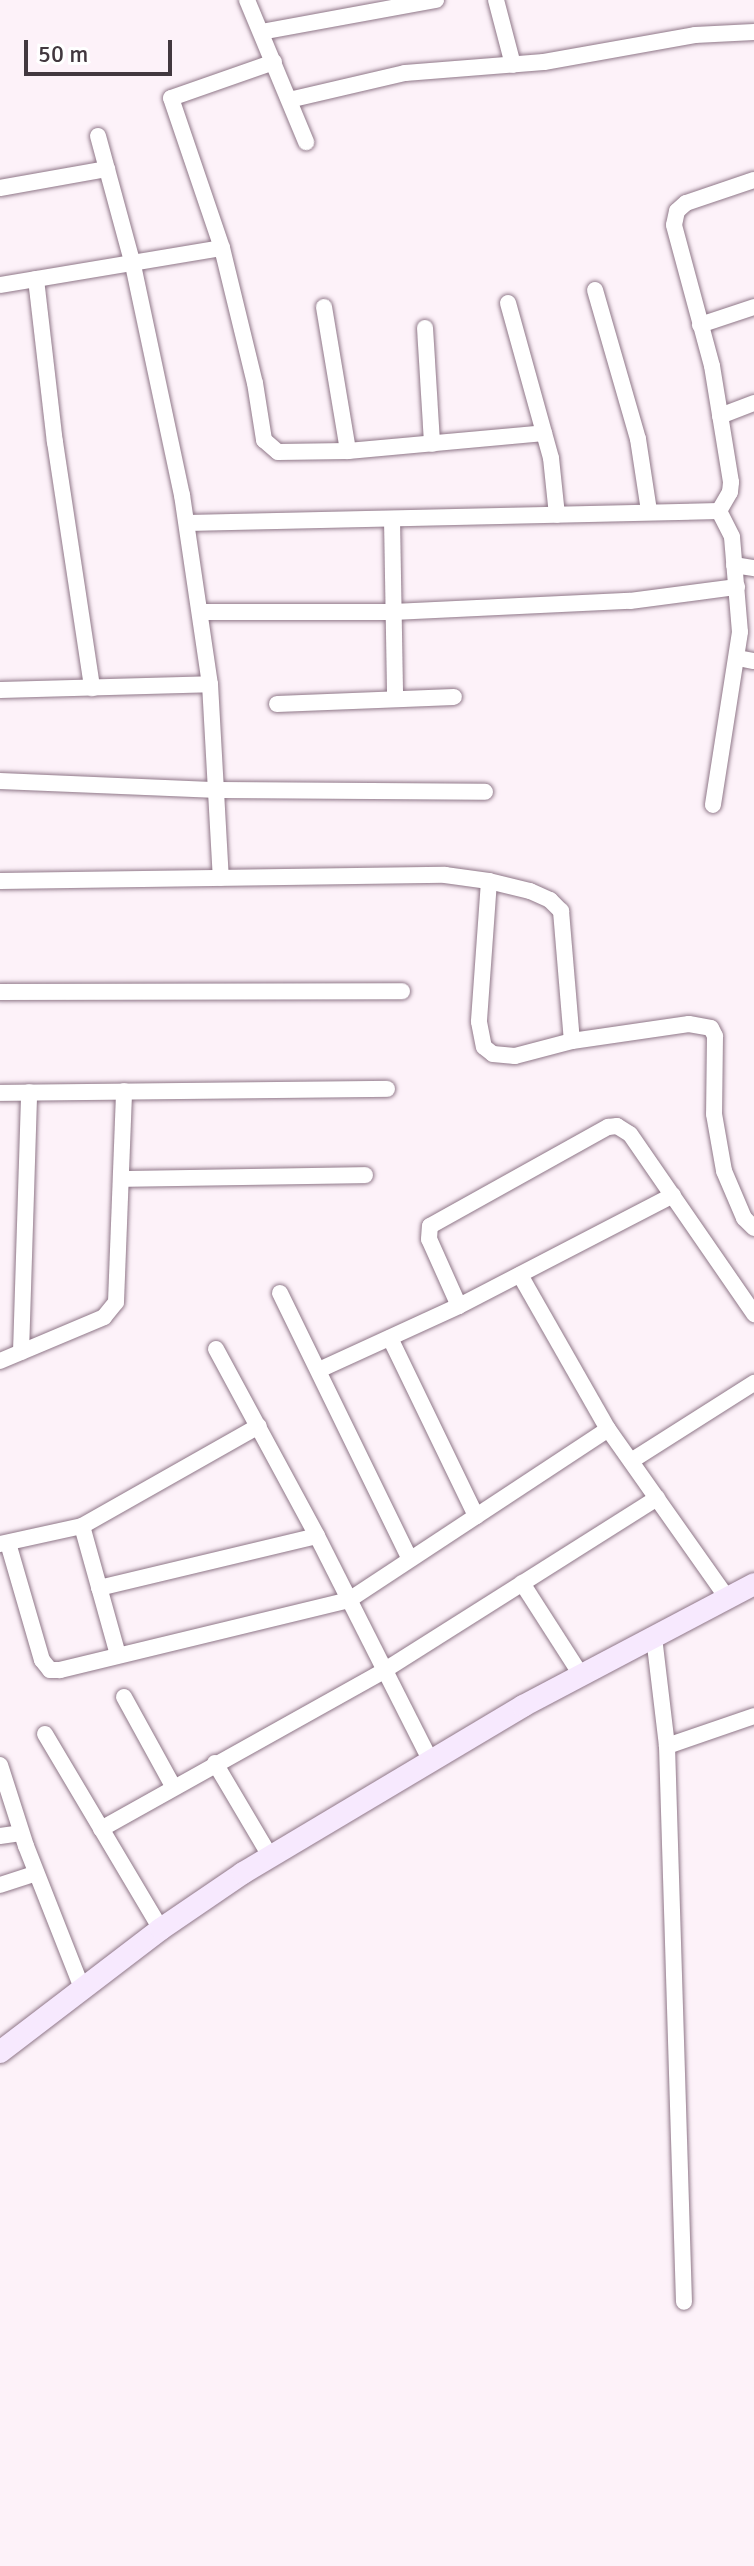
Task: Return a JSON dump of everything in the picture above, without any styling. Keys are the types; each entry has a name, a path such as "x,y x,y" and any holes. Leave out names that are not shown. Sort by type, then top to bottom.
{"main road":[{"path":"0,2052 161,1929 270,1856 430,1760 581,1675 754,1584"}],"street":[{"path":"247,0 306,142"},
{"path":"261,32 436,0"},
{"path":"496,0 513,65"},
{"path":"289,100 405,73 544,62 695,35 754,32"},
{"path":"274,62 171,98 222,248 255,383 264,440 278,452 348,451 544,433"},
{"path":"98,136 133,265 187,523 210,684 221,878"},
{"path":"0,188 107,169"},
{"path":"713,805 746,660 734,565 724,519 731,482 700,325 674,225 677,211 686,203 754,180"},
{"path":"0,285 222,248"},
{"path":"36,279 55,442 92,688"},
{"path":"595,290 638,439 649,511"},
{"path":"508,303 555,479 557,515"},
{"path":"324,307 348,451"},
{"path":"700,325 754,307"},
{"path":"425,328 432,444"},
{"path":"720,416 754,403"},
{"path":"187,523 649,511 724,519"},
{"path":"392,519 395,699"},
{"path":"734,565 754,568"},
{"path":"201,612 393,612 630,601 737,587"},
{"path":"1,685 92,688 210,684"},
{"path":"277,704 454,697"},
{"path":"0,781 218,790 485,792"},
{"path":"0,881 445,875 530,891 550,900 561,911 572,1041"},
{"path":"489,881 479,1022 484,1047 493,1054 515,1056 572,1041 703,1025 711,1028 715,1036 714,1114 724,1171 732,1196 744,1218 754,1228"},
{"path":"0,992 402,991"},
{"path":"0,1093 387,1089"},
{"path":"0,1361 112,1311 116,1302 124,1091"},
{"path":"21,1352 29,1092"},
{"path":"459,1306 429,1239 430,1226 608,1127 617,1126 630,1134 754,1314"},
{"path":"121,1179 365,1175"},
{"path":"319,1370 459,1306 673,1195"},
{"path":"520,1275 608,1429 727,1598"},
{"path":"280,1293 410,1559"},
{"path":"390,1338 476,1516"},
{"path":"216,1349 317,1536 430,1760"},
{"path":"631,1461 754,1383"},
{"path":"259,1426 82,1526 4,1544 45,1667 60,1670 349,1600 608,1429"},
{"path":"101,1829 385,1670 657,1498"},
{"path":"82,1526 118,1655"},
{"path":"99,1588 317,1536"},
{"path":"522,1583 581,1675"},
{"path":"654,1637 667,1746 684,2302"},
{"path":"124,1697 173,1786"},
{"path":"667,1746 754,1716"},
{"path":"45,1734 161,1929"},
{"path":"215,1763 270,1856"},
{"path":"0,1765 21,1833 83,1991"},
{"path":"0,1836 21,1833"},
{"path":"0,1885 36,1873"}]}
